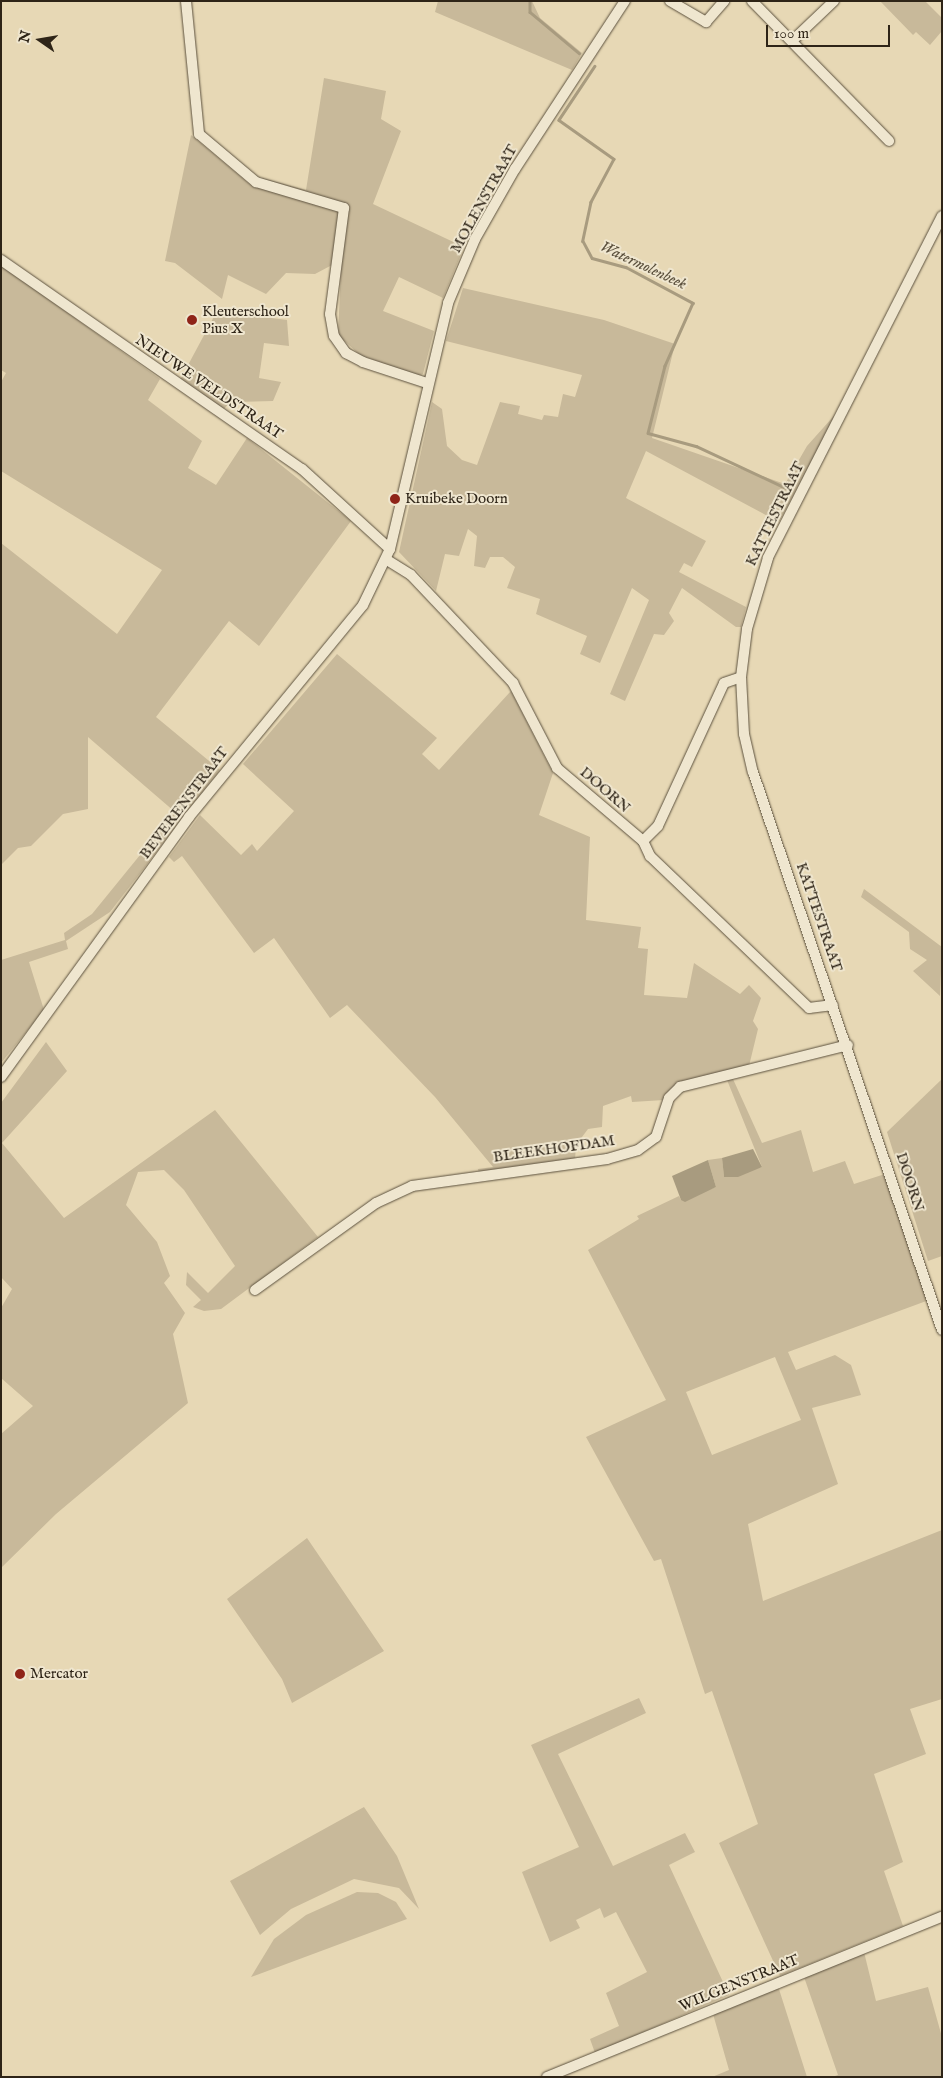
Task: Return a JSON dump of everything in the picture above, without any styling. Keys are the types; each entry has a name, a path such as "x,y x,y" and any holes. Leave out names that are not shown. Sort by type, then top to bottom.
{"street":[{"path":"186,1 199,134 256,182 344,208 330,314 334,336 346,353 363,362 427,383"},
{"name":"MOLENSTRAAT","path":"390,549 427,383 448,303 475,239 515,169 625,1"},
{"path":"670,1 706,22 724,1"},
{"path":"752,1 889,141"},
{"path":"792,41 834,1"},
{"name":"KATTESTRAAT","path":"848,1045 753,772 744,734 741,677 747,629 768,558 942,216"},
{"name":"NIEUWE VELDSTRAAT","path":"1,260 302,469 390,549"},
{"name":"BEVERENSTRAAT","path":"1,1077 189,817 364,605 387,560 390,549"},
{"name":"DOORN","path":"387,560 411,575 513,683 557,768 643,841 650,856 809,1008 833,1005"},
{"path":"643,841 658,826 724,683 741,677"},
{"name":"DOORN","path":"848,1045 942,1330"},
{"name":"BLEEKHOFDAM","path":"255,1290 376,1203 412,1186 630,1153 656,1137 669,1098 680,1088 848,1045"},
{"name":"WILGENSTRAAT","path":"548,2077 942,1917"}],"shaded area":[{"path":"438,1 532,1 540,18 582,53 572,70 435,12"},
{"path":"880,1 925,1 942,18 942,31 930,45 916,32 913,35"},
{"path":"324,78 386,91 381,119 401,131 373,204 464,247 443,298 399,277 383,311 434,331 423,374 418,376 360,355 338,335 341,269 332,265 315,274 286,273 266,294 228,275 222,299 175,263 165,261 191,135 253,187 262,178 306,190"},
{"path":"1,265 160,379 148,400 202,441 188,468 216,485 247,438 351,521 259,646 229,621 156,717 220,770 110,912 66,941 68,949 29,962 44,1010 1,1063 1,960 65,940 64,933 92,914 175,812 88,737 88,809 63,814 31,846 18,848 1,865 1,543 117,634 162,570 1,471 1,382 6,373 1,370"},
{"path":"463,288 604,320 675,344 652,438 785,484 807,446 840,409 779,522 646,451 626,498 706,541 692,567 684,563 679,572 746,607 741,627 736,627 682,588 669,613 674,621 664,635 654,634 625,701 610,694 649,600 632,588 600,663 580,654 587,636 536,614 540,599 507,588 515,567 503,557 490,557 485,568 474,566 477,536 468,529 459,556 445,554 436,591 399,552 432,402 442,409 447,446 462,460 477,465 500,402 520,406 518,414 542,420 544,415 558,417 563,394 575,397 582,375 446,341"},
{"path":"217,311 287,320 289,346 264,343 259,378 281,382 273,401 230,402 224,409 180,380"},
{"path":"337,654 437,738 422,754 439,770 511,691 553,773 539,815 590,837 586,920 641,927 638,948 648,949 644,995 687,998 694,963 740,994 749,985 761,998 753,1021 758,1029 749,1066 682,1081 664,1100 632,1102 631,1096 603,1106 602,1127 588,1129 576,1145 575,1160 545,1163 542,1169 480,1180 478,1169 493,1167 435,1097 347,1005 330,1018 274,938 254,953 182,856 174,862 169,857 200,815 241,855 252,844 257,851 294,811 243,764"},
{"path":"864,889 942,947 940,996 913,971 927,960 910,949 909,932 861,897"},
{"path":"46,1042 67,1071 2,1143 64,1218 215,1110 318,1237 221,1309 204,1311 193,1307 201,1300 186,1285 187,1272 208,1293 235,1266 184,1190 164,1170 138,1172 126,1205 157,1242 170,1276 164,1283 185,1313 173,1334 188,1403 56,1514 1,1568 1,1434 33,1406 1,1378 1,1308 12,1289 1,1277 1,1103"},
{"path":"733,1079 762,1143 801,1130 813,1172 845,1161 854,1184 885,1174 929,1300 788,1352 796,1370 835,1355 851,1365 861,1395 812,1408 838,1484 748,1524 763,1601 942,1530 942,1699 910,1709 926,1754 874,1774 903,1862 884,1871 903,1926 780,1976 719,1843 758,1824 712,1691 705,1694 661,1559 654,1561 586,1437 666,1400 588,1250 639,1219 637,1216 679,1196 681,1200 716,1187 708,1160 722,1158 724,1177 762,1167 727,1080","holes":["775,1357 801,1420 712,1455 686,1392"]},
{"path":"942,1079 942,1256 928,1261 887,1132"},
{"path":"753,1149 762,1167 738,1177 724,1177 722,1158"},
{"path":"708,1160 716,1187 685,1202 681,1200 672,1176"},
{"path":"307,1538 384,1651 292,1703 282,1679 227,1599"},
{"path":"639,1698 646,1713 558,1754 613,1866 685,1833 695,1852 669,1865 729,1995 595,2053 590,2039 619,2026 606,1993 647,1972 616,1912 604,1918 600,1908 576,1920 580,1928 550,1942 522,1872 579,1847 531,1745"},
{"path":"364,1807 397,1856 419,1909 399,1888 354,1879 291,1909 260,1935 230,1881"},
{"path":"357,1892 378,1893 396,1902 407,1919 251,1977 274,1939 306,1915"},
{"path":"864,1952 876,2001 928,1987 942,2037 942,2077 832,2077 838,2075 804,1977"},
{"path":"778,1986 807,2077 712,2077 729,2070 713,2014"}],"waterway":[{"name":"Watermolenbeek","path":"530,1 530,12 579,53"},
{"name":"Watermolenbeek","path":"595,66 559,120 614,159 591,202 583,241 592,258 626,267 693,303 665,366 648,433 696,446 786,488"}],"place":[{"name":"Kleuterschool Pius X","path":"192,320"},
{"name":"Kruibeke Doorn","path":"395,499"},
{"name":"Mercator","path":"20,1674"}]}
